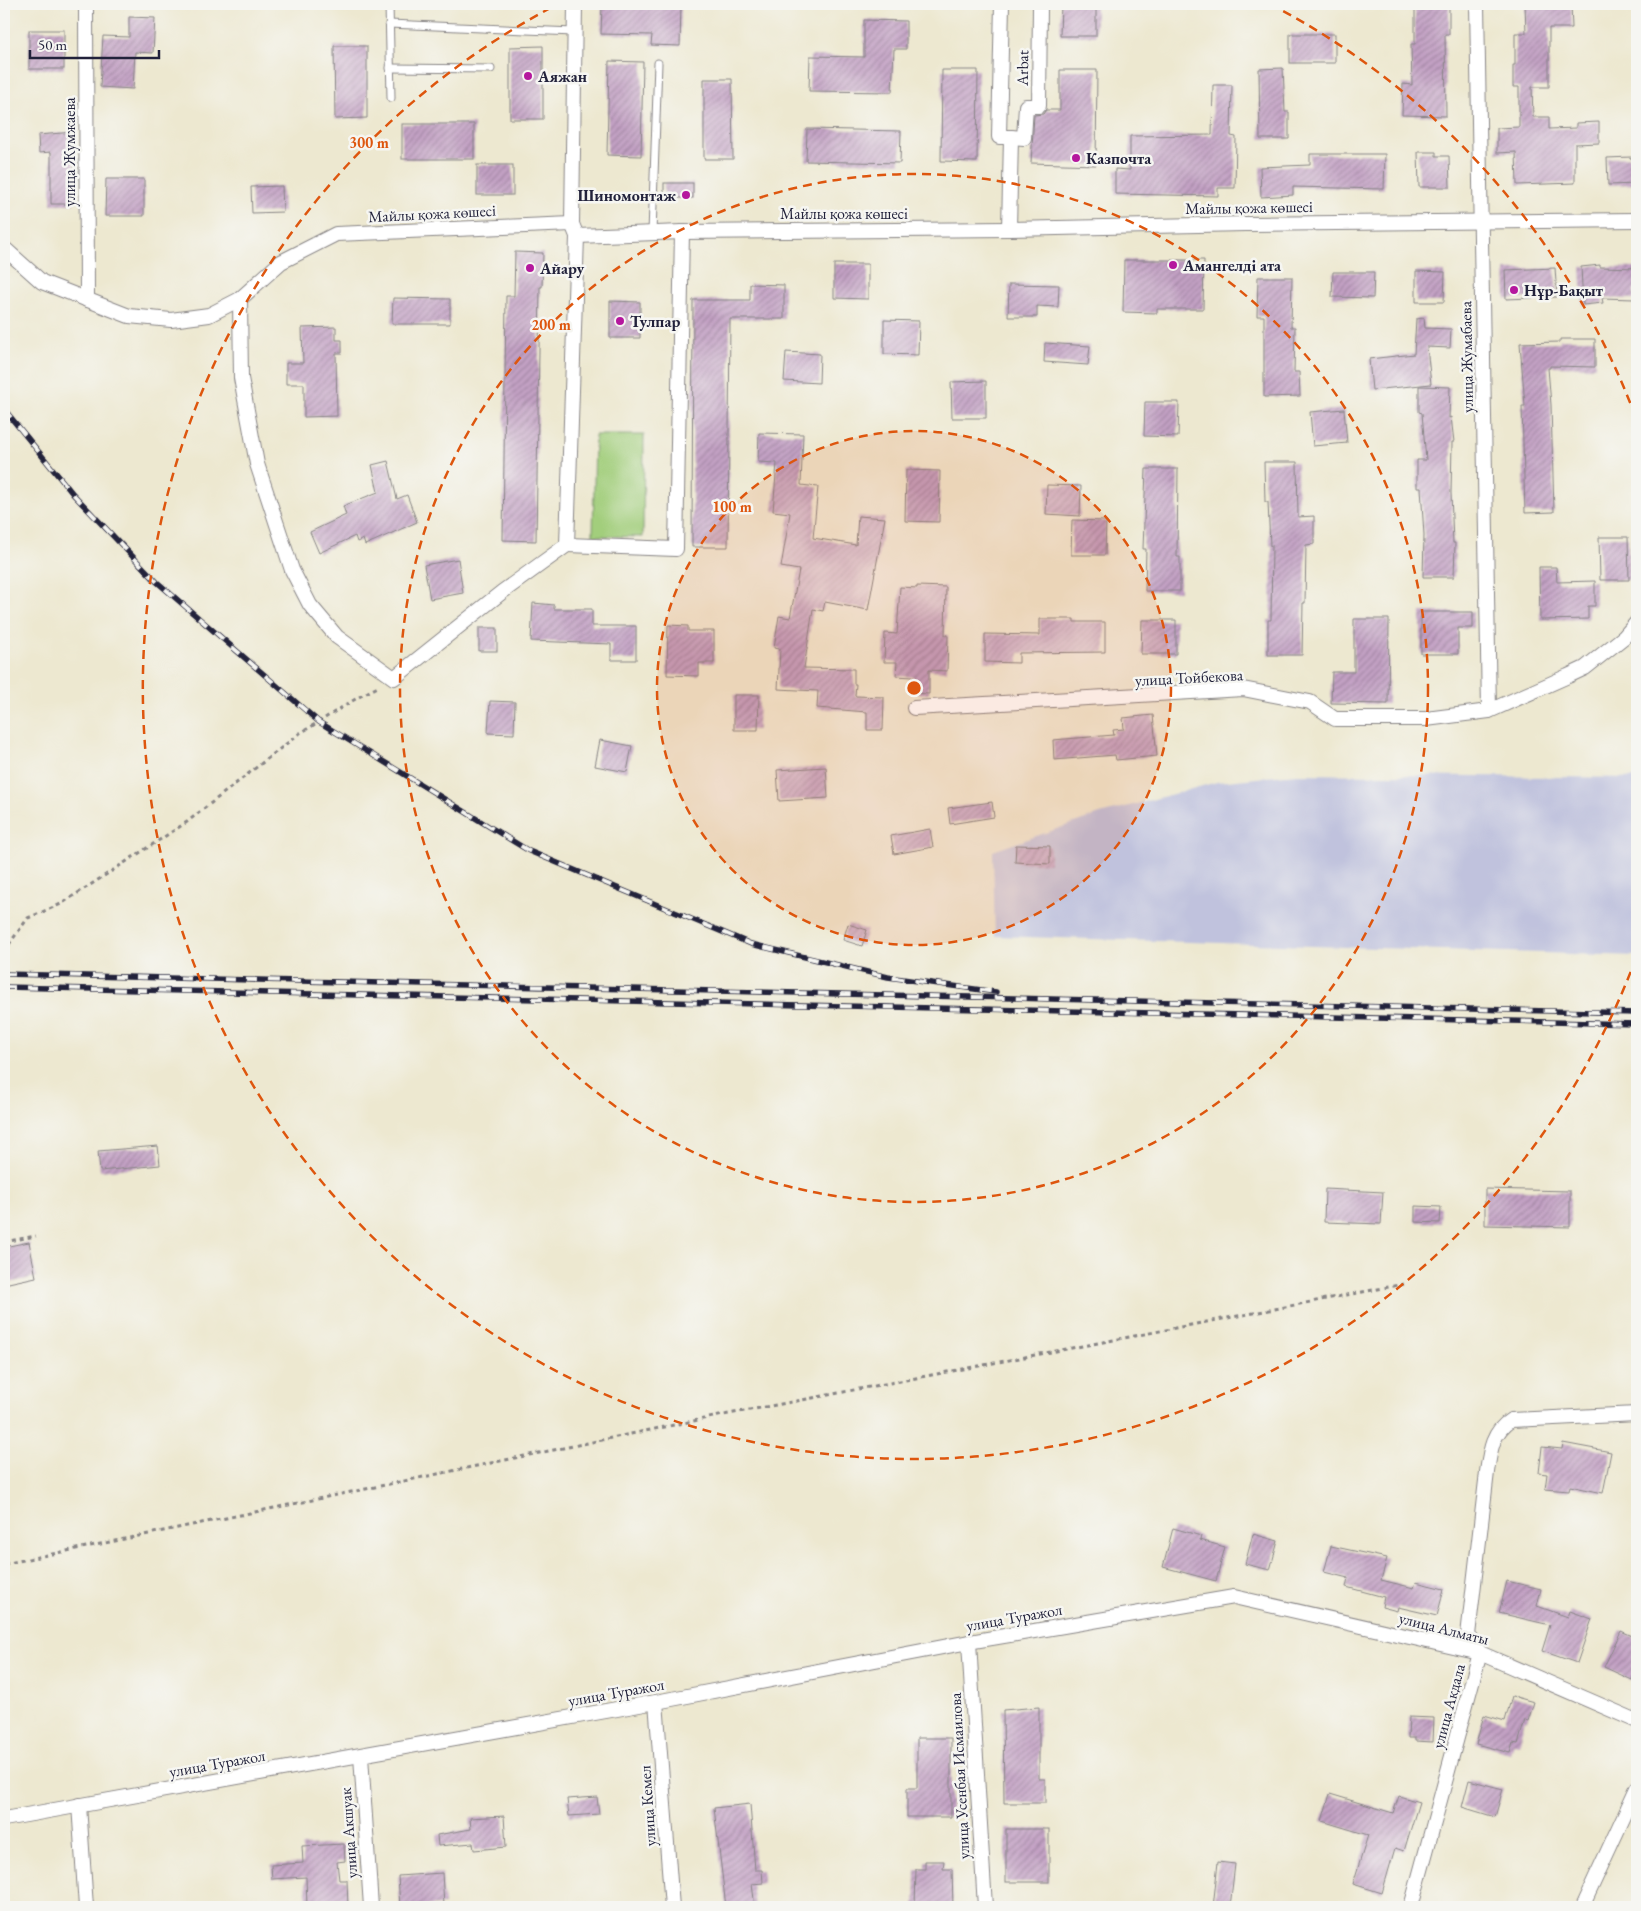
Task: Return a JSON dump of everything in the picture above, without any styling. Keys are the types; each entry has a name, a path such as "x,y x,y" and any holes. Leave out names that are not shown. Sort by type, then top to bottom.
{"street":[{"name":"улица Жумжаева","path":"86,4 87,300"},
{"path":"567,545 574,230 574,4"},
{"name":"Arbat","path":"1002,4 999,137 1024,138 1026,106 1038,106 1040,4"},
{"name":"улица Жумабаева","path":"1477,4 1489,710"},
{"path":"1009,229 1011,137"},
{"name":"Майлы қожа көшесі","path":"4,248 42,282 129,316 171,320 209,315 240,299 281,262 336,234 574,230 652,233 1637,220"},
{"path":"240,299 240,378 257,464 292,570 310,605 337,637 394,678 468,618 567,545 676,549 682,232"},
{"name":"улица Тойбекова","path":"914,708 1243,689 1310,702 1335,719 1426,719 1489,710 1509,703 1585,668 1624,638 1637,622"},
{"name":"улица Акдала","path":"1411,1907 1480,1653 1468,1635 1491,1448 1501,1426 1510,1420 1637,1414"},
{"name":"улица Алматы","path":"1234,1597 1480,1653 1637,1721"},
{"name":"улица Туражол","path":"4,1819 656,1702 969,1642 1234,1597"},
{"name":"улица Усенбая Исмаилова","path":"969,1642 984,1907"},
{"name":"улица Кемел","path":"656,1702 672,1907"},
{"name":"улица Акшуак","path":"360,1756 371,1907"},
{"path":"1582,1907 1637,1788"},
{"path":"79,1805 86,1907"}],"lane":[{"path":"389,4 391,98"},
{"path":"390,24 574,32"},
{"path":"652,233 658,63"},
{"path":"390,68 491,69"}],"path":[{"path":"4,951 28,918 61,904 179,827 300,733 346,704 394,678"},
{"path":"4,1242 36,1236"},
{"path":"4,1564 708,1418 1404,1284"}],"shaded area":[{"path":"1297,774 1637,778 1637,956 995,936 993,851 1100,814 1217,782"}],"green space":[{"path":"595,435 644,435 643,537 593,536"}],"building":[{"path":"602,4 681,4 680,46 651,45 652,35 601,34"},
{"path":"1061,4 1096,4 1096,36 1060,36"},
{"path":"1415,4 1449,4 1449,34 1445,34 1446,116 1402,115 1403,84 1412,85 1411,44 1415,44"},
{"path":"1525,4 1571,4 1572,28 1549,28 1549,87 1532,87 1533,117 1549,117 1549,129 1576,128 1576,123 1599,122 1599,143 1575,144 1575,183 1517,185 1516,152 1497,153 1497,128 1519,127 1519,87 1513,87 1513,65 1515,65 1515,33 1526,33"},
{"path":"129,17 155,18 153,53 135,52 133,89 100,87 103,36 129,37"},
{"path":"864,20 906,21 906,49 894,49 892,92 809,91 810,56 864,57"},
{"path":"29,30 64,30 64,69 29,69"},
{"path":"1290,34 1335,34 1335,63 1290,63"},
{"path":"334,46 367,46 367,118 335,119"},
{"path":"543,46 543,119 510,119 510,47"},
{"path":"609,61 643,62 641,156 607,155"},
{"path":"1283,68 1285,112 1289,112 1289,139 1260,139 1259,69"},
{"path":"942,70 978,70 977,162 941,161"},
{"path":"1060,70 1097,70 1096,165 1031,163 1034,115 1043,114 1046,110 1060,110"},
{"path":"704,79 732,79 733,159 704,159"},
{"path":"1213,85 1232,85 1231,136 1236,137 1235,188 1218,188 1218,196 1115,194 1115,169 1130,170 1130,136 1212,135"},
{"path":"402,124 474,124 474,159 402,159"},
{"path":"807,129 901,131 900,163 806,161"},
{"path":"74,132 74,204 51,204 51,152 39,153 38,135"},
{"path":"1418,152 1436,152 1436,156 1449,156 1450,187 1419,187"},
{"path":"1310,154 1385,154 1384,189 1293,187 1293,195 1261,197 1260,167 1310,165"},
{"path":"1631,157 1631,159 1637,158 1637,184 1608,185 1607,158"},
{"path":"477,165 513,165 513,195 477,195"},
{"path":"106,179 144,179 144,216 105,216"},
{"path":"664,183 693,183 693,198 664,198"},
{"path":"282,186 283,212 252,213 251,187"},
{"path":"515,252 543,253 542,287 540,287 536,541 503,540 506,296 514,296"},
{"path":"1124,260 1204,260 1203,309 1157,309 1157,313 1123,312"},
{"path":"834,264 868,264 868,299 834,298"},
{"path":"1600,265 1600,267 1637,268 1637,289 1634,289 1634,299 1602,298 1603,303 1583,305 1581,267"},
{"path":"1555,268 1557,297 1506,299 1505,270"},
{"path":"1416,271 1445,272 1444,302 1416,302"},
{"path":"1333,272 1374,272 1373,298 1332,297"},
{"path":"1258,277 1292,277 1291,327 1295,327 1294,372 1299,372 1300,396 1264,397 1264,316 1257,316"},
{"path":"750,284 784,285 784,319 730,319 728,547 692,547 693,300 750,300"},
{"path":"1009,284 1059,285 1058,307 1037,306 1037,317 1008,317"},
{"path":"393,298 450,299 450,324 392,324"},
{"path":"610,301 640,302 640,338 610,338"},
{"path":"1424,318 1425,328 1451,329 1450,348 1427,347 1431,384 1372,390 1369,359 1414,354 1416,319"},
{"path":"884,320 919,321 918,355 884,354"},
{"path":"336,327 336,340 342,340 342,353 336,353 337,416 304,417 304,384 286,384 286,363 303,363 302,328"},
{"path":"1560,339 1595,339 1595,367 1550,366 1548,368 1554,512 1525,513 1522,406 1525,406 1520,343 1560,342"},
{"path":"1045,343 1090,346 1088,365 1044,362"},
{"path":"786,352 820,354 819,383 784,381"},
{"path":"986,381 986,418 952,418 951,382"},
{"path":"1419,386 1450,387 1449,418 1451,417 1454,442 1452,442 1451,493 1453,543 1455,543 1454,577 1423,577 1424,535 1421,488 1417,488 1417,460 1426,460 1422,413 1419,412"},
{"path":"1145,402 1179,402 1178,437 1144,436"},
{"path":"1344,409 1347,443 1313,446 1310,412"},
{"path":"759,433 803,434 801,485 818,487 813,538 856,545 858,516 885,518 868,610 825,602 823,611 813,609 804,668 854,669 855,696 884,697 883,730 867,730 867,712 817,708 818,691 778,689 780,649 774,648 779,616 790,618 799,570 781,567 790,513 773,511 777,463 758,462"},
{"path":"388,461 397,499 407,495 417,522 365,545 363,539 357,542 355,536 319,553 310,532 346,515 343,506 378,492 372,465"},
{"path":"1264,462 1297,462 1298,517 1314,516 1314,544 1306,545 1302,655 1268,655 1268,620 1271,620 1272,545 1270,546 1268,502 1265,502"},
{"path":"1146,469 1178,469 1177,557 1180,557 1180,591 1145,591 1146,549 1143,549"},
{"path":"906,470 940,471 939,522 905,521"},
{"path":"1047,485 1081,486 1080,516 1046,514"},
{"path":"1072,520 1106,521 1105,555 1071,555"},
{"path":"1599,537 1628,537 1629,580 1600,580"},
{"path":"458,559 463,593 430,599 424,565"},
{"path":"1539,567 1556,567 1557,582 1595,581 1595,606 1588,606 1588,619 1540,620"},
{"path":"917,586 946,587 945,635 948,635 947,671 929,670 929,694 913,693 913,677 896,676 897,662 884,662 885,633 897,634 900,587 917,588"},
{"path":"533,603 554,605 554,609 592,609 592,626 636,626 636,660 611,660 611,644 531,641"},
{"path":"1421,612 1473,612 1473,628 1458,628 1458,654 1421,654"},
{"path":"1040,619 1074,619 1074,622 1105,622 1105,652 1019,653 1019,663 985,662 985,634 1040,635"},
{"path":"1354,619 1389,619 1388,704 1331,703 1332,672 1354,672"},
{"path":"1142,620 1176,620 1176,654 1141,654"},
{"path":"668,625 688,626 688,631 714,631 714,663 699,663 699,676 667,675"},
{"path":"479,628 497,628 497,651 479,651"},
{"path":"734,695 759,695 758,730 734,730"},
{"path":"490,701 515,702 514,734 488,733"},
{"path":"1153,715 1157,756 1116,760 1115,755 1054,760 1053,740 1114,735 1113,730 1124,729 1123,718"},
{"path":"600,740 632,746 627,772 595,766"},
{"path":"826,767 828,798 779,801 777,770"},
{"path":"992,802 994,817 950,824 948,808"},
{"path":"930,829 933,847 894,854 891,836"},
{"path":"1016,845 1050,846 1050,864 1015,862"},
{"path":"848,924 867,930 862,946 843,940"},
{"path":"158,1146 160,1165 100,1171 98,1151"},
{"path":"1325,1189 1383,1192 1381,1224 1324,1222"},
{"path":"1485,1189 1570,1191 1570,1227 1485,1225"},
{"path":"1415,1206 1441,1207 1440,1223 1415,1222"},
{"path":"29,1242 36,1277 4,1284 4,1247"},
{"path":"1563,1443 1611,1452 1603,1493 1570,1486 1569,1491 1545,1489 1547,1474 1539,1473 1542,1447 1562,1449"},
{"path":"1173,1528 1201,1536 1200,1540 1225,1547 1216,1581 1163,1567"},
{"path":"1253,1534 1278,1541 1270,1570 1245,1564"},
{"path":"1331,1546 1387,1558 1381,1580 1414,1588 1416,1582 1444,1589 1437,1616 1398,1607 1397,1611 1382,1607 1384,1597 1346,1587 1348,1578 1324,1572"},
{"path":"1507,1581 1541,1589 1537,1606 1568,1617 1570,1611 1592,1619 1577,1663 1542,1651 1550,1625 1499,1613"},
{"path":"1621,1631 1637,1638 1637,1669 1632,1680 1604,1667"},
{"path":"1512,1696 1534,1702 1528,1721 1525,1720 1518,1744 1513,1743 1510,1753 1476,1744 1484,1715 1505,1721"},
{"path":"1039,1707 1039,1779 1045,1779 1045,1803 1004,1803 1003,1710"},
{"path":"1409,1717 1434,1718 1433,1742 1415,1741 1415,1738 1408,1738"},
{"path":"917,1738 951,1738 951,1817 907,1817 907,1788 917,1788"},
{"path":"1469,1780 1503,1789 1495,1817 1462,1807"},
{"path":"1330,1794 1393,1813 1399,1796 1419,1802 1404,1851 1395,1848 1382,1893 1353,1884 1368,1835 1322,1821"},
{"path":"597,1797 599,1814 569,1816 567,1799"},
{"path":"750,1804 755,1870 762,1870 763,1883 752,1884 755,1907 726,1907 714,1808"},
{"path":"504,1816 506,1847 474,1850 473,1843 438,1846 437,1835 471,1829 470,1818"},
{"path":"1006,1829 1049,1829 1049,1882 1006,1882"},
{"path":"344,1844 345,1861 337,1862 339,1880 347,1880 348,1907 307,1907 306,1877 272,1879 271,1865 303,1863 302,1846"},
{"path":"925,1861 944,1861 943,1869 952,1869 953,1907 915,1907 916,1869 925,1869"},
{"path":"1218,1862 1235,1864 1230,1907 1213,1907"},
{"path":"442,1873 444,1905 400,1907 398,1876"}],"railway":[{"path":"4,409 73,494 157,582 319,722 529,851 751,944 888,977 996,992"},
{"path":"4,974 1637,1013"},
{"path":"4,987 1637,1024"}],"place":[{"name":"Аяжан","path":"528,76"},
{"name":"Казпочта","path":"1076,158"},
{"name":"Шиномонтаж","path":"686,195"},
{"name":"Амангелді ата","path":"1173,265"},
{"name":"Айару","path":"530,268"},
{"name":"Нұр-Бақыт","path":"1514,290"},
{"name":"Тулпар","path":"620,321"}]}
